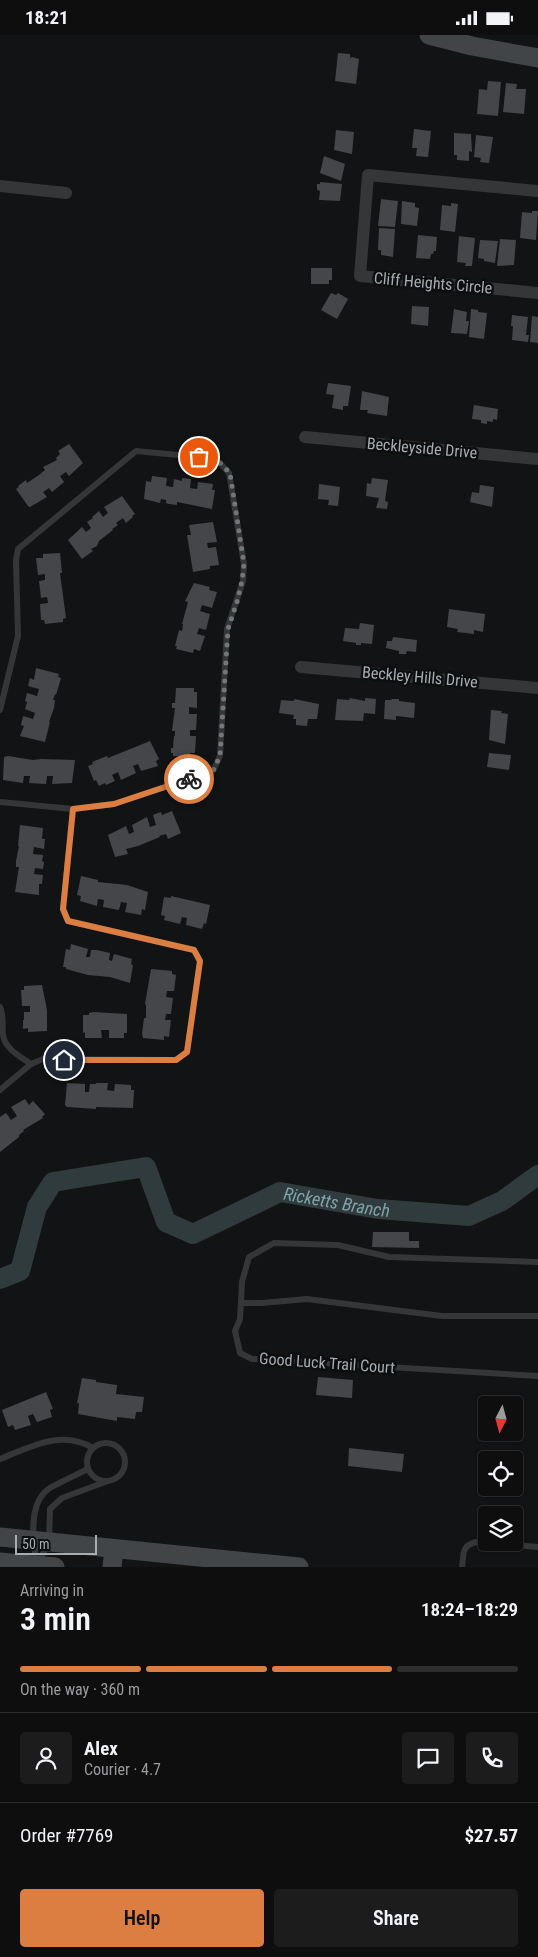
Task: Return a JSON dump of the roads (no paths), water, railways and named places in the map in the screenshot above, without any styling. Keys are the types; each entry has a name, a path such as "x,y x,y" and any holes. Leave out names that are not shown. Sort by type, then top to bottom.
{"main road":[{"path":"429,35 472,46 538,58"},
{"path":"0,1537 41,1541 113,1558 299,1567"},
{"path":"0,1562 43,1566"}],"street":[{"name":"Cliff Heights Circle","path":"538,191 368,175 360,277 538,293"},
{"path":"0,186 66,193"},
{"name":"Beckleyside Drive","path":"305,437 538,459"},
{"name":"Beckley Hills Drive","path":"301,667 538,688"}],"lane":[{"path":"0,710 18,636 16,561 18,549 136,451 199,457 220,463 230,473 244,564 237,602 228,629 220,756 213,771 114,804 73,809 0,802"},
{"path":"0,1090 31,1064 43,1059 176,1060 187,1052 200,961 194,950 68,921 65,916 63,909 73,809"},
{"path":"0,1007 2,1011 3,1038 15,1053 31,1064"},
{"name":"Good Luck Trail Court","path":"538,1262 389,1257 338,1245 274,1243 249,1257 242,1282 240,1319 235,1331 240,1353 252,1359 538,1376"},
{"path":"241,1303 307,1299 442,1315 538,1316"},
{"path":"0,1459 45,1441 62,1439 80,1442 93,1448"},
{"path":"43,1566 41,1541 50,1509 56,1502 76,1492 108,1481 119,1475 125,1464 124,1457 117,1447 111,1444 99,1445 93,1448 87,1460 88,1469 96,1478 108,1481"},
{"path":"43,1566 38,1501 48,1489 88,1469"},
{"path":"462,1567 464,1550 468,1544 476,1542 538,1547"}],"waterway":[{"name":"Ricketts Branch","path":"0,1279 20,1271 37,1207 53,1182 146,1167 166,1222 193,1234 280,1192 378,1209 469,1216 502,1201 538,1175"}]}
